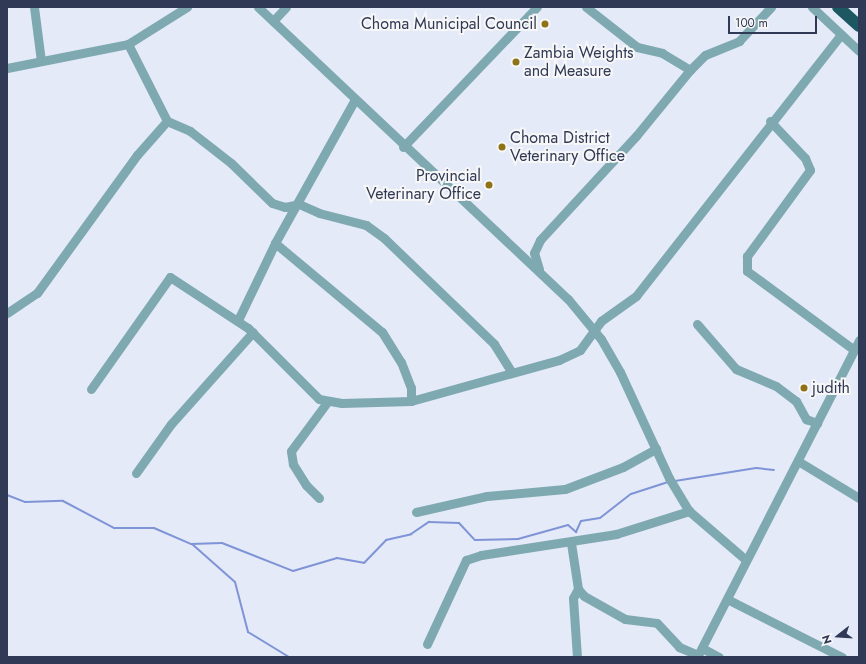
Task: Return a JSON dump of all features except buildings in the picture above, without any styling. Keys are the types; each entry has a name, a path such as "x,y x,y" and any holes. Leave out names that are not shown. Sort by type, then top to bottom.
{"highway":[{"path":"838,7 859,26"}],"street":[{"path":"34,7 41,61"},
{"path":"7,68 128,44 187,7"},
{"path":"258,7 354,101 541,273 594,330 620,372 669,478 689,511 746,560"},
{"path":"273,21 286,7"},
{"path":"403,147 537,7"},
{"path":"586,7 638,47 662,53 690,70"},
{"path":"541,273 534,253 540,240 636,136 690,70 705,55 739,41 771,7"},
{"path":"812,7 840,36 859,51"},
{"path":"91,389 170,277 238,320 253,332 319,399 328,401 374,404 411,401 510,371 559,360 580,350 594,330 636,296 770,121 840,36"},
{"path":"128,44 167,121 190,131 231,163 272,203 285,207 299,204 319,214 366,225 384,238 494,344 510,371"},
{"path":"238,320 275,243 299,204 354,101"},
{"path":"7,313 37,293 137,154 167,121"},
{"path":"770,121 806,158 810,170 747,256 747,271 854,350"},
{"path":"275,243 382,332 402,362 411,388 411,401"},
{"path":"697,324 736,368 776,386 796,401 806,419 817,423"},
{"path":"136,473 171,424 253,332"},
{"path":"699,653 859,340"},
{"path":"319,498 306,485 293,464 291,451 328,401"},
{"path":"416,512 487,496 565,489 623,467 656,449"},
{"path":"798,461 859,498"},
{"path":"427,644 466,560 481,555 571,543 616,534 689,511"},
{"path":"571,543 578,589 589,600 625,619 657,623 679,647 719,657"},
{"path":"577,657 573,598 578,589"},
{"path":"727,599 842,657"}],"waterway":[{"path":"675,481 756,468 774,470"},
{"path":"7,495 25,502 63,501 114,528 154,528 191,544 222,543 293,571 337,558 364,563 386,540 411,534 429,522 459,523 475,540 518,539 568,525 576,532 581,521 600,518 631,494 668,482"},
{"path":"192,544 235,582 248,632 289,657"}],"place":[{"name":"Choma Municipal Council","path":"545,24"},
{"name":"Zambia Weights and Measure","path":"516,62"},
{"name":"Choma District Veterinary Office","path":"502,147"},
{"name":"Provincial Veterinary Office","path":"489,185"},
{"name":"judith","path":"804,388"}]}
